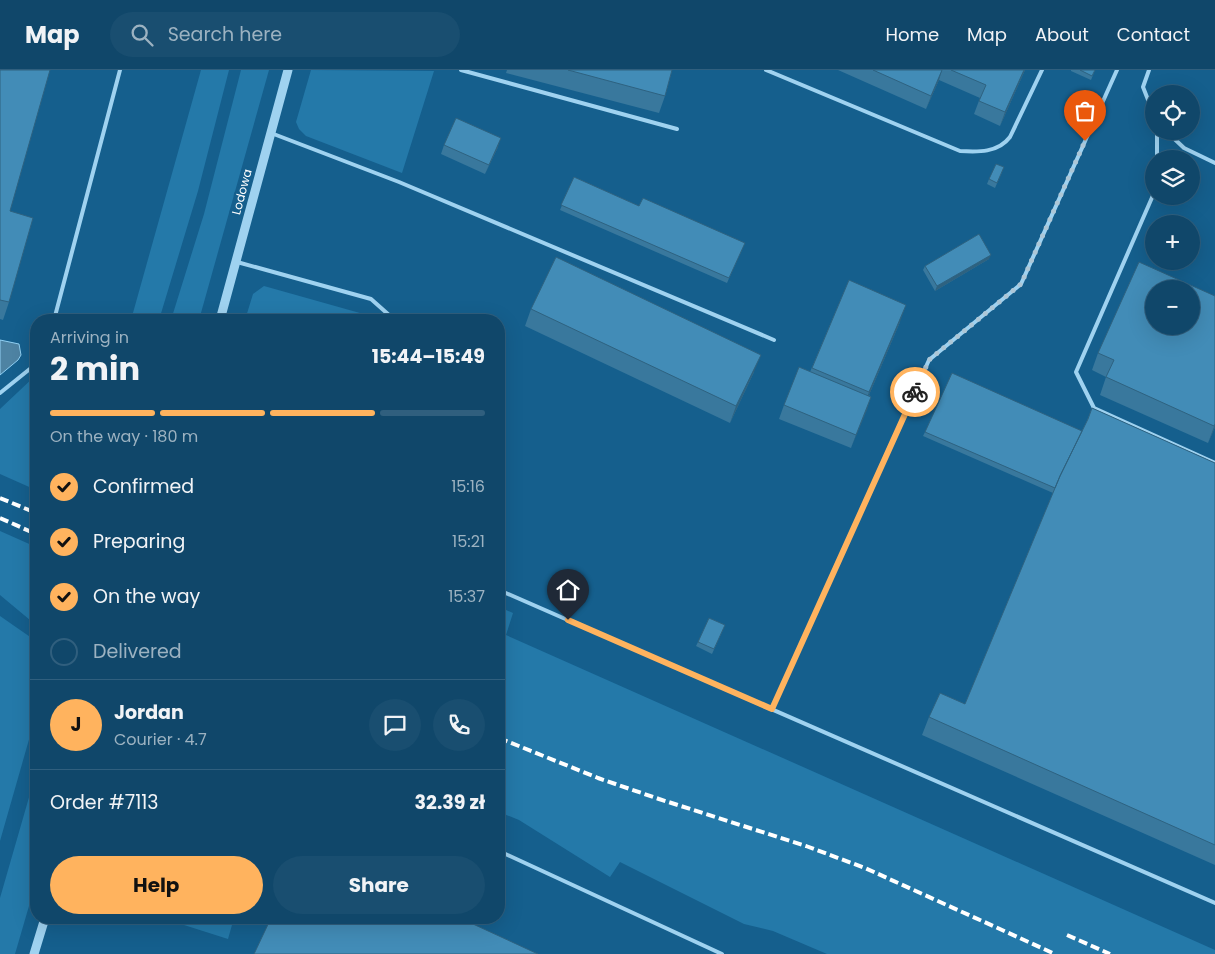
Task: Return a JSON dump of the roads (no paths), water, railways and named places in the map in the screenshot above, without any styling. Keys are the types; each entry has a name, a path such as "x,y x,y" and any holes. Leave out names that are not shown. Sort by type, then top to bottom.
{"street":[{"name":"Lodowa","path":"222,314 288,70"},
{"path":"34,954 44,924"}],"lane":[{"path":"56,314 120,70"},
{"path":"461,70 677,129"},
{"path":"766,70 960,151 976,152 1004,145 1010,137 1042,70"},
{"path":"772,709 929,360 1021,284 1117,70"},
{"path":"1145,92 1143,87 1149,70"},
{"path":"271,133 399,182 774,340"},
{"path":"1176,140 1184,148 1215,162"},
{"path":"1148,205 1076,372 1094,408 1215,463"},
{"path":"237,262 371,299 388,314"},
{"path":"0,393 30,369"},
{"path":"505,593 1215,904"},
{"path":"505,853 722,954"}],"railway":[{"path":"0,498 30,510"},
{"path":"0,518 30,531"},
{"path":"505,740 598,778 806,846 865,868 1055,954"},
{"path":"1067,935 1110,954"}]}
